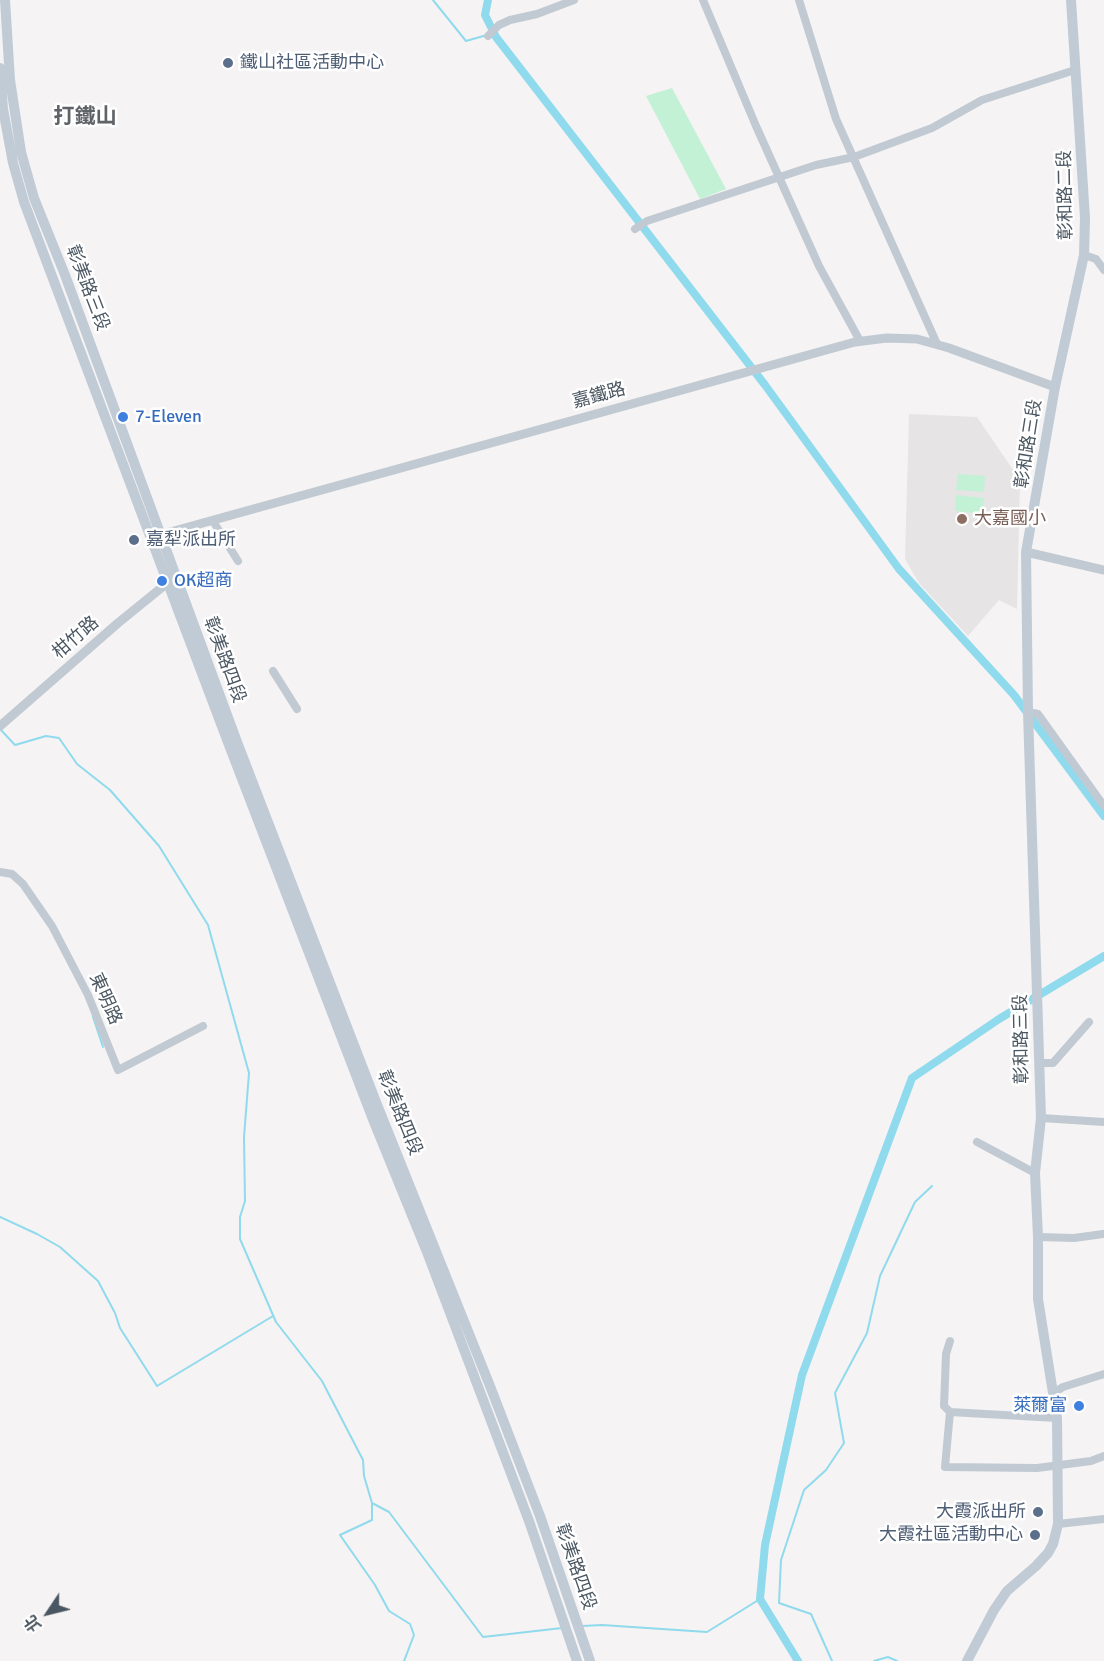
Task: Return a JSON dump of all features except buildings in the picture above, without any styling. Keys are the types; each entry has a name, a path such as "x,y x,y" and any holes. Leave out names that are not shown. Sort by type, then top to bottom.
{"main road":[{"path":"0,4 4,0"},
{"name":"彰美路三段","path":"4,0 10,80 21,152 32,190 171,580"},
{"name":"彰和路二段","path":"1055,387 1084,255 1085,219 1071,0"},
{"name":"彰美路三段","path":"0,68 2,109 24,201 155,536"},
{"name":"彰和路三段","path":"967,1661 994,1610 1007,1591 1048,1553 1058,1524 1057,1418 1038,1299 1035,1173 1041,1118 1026,552 1055,387"},
{"name":"彰美路四段","path":"171,580 490,1386 535,1518 578,1661"},
{"name":"彰美路四段","path":"171,580 374,1122 427,1252 479,1392 535,1518 590,1661"},
{"path":"479,1392 490,1386"}],"street":[{"path":"488,36 499,25 510,20 537,14 574,0"},
{"path":"703,0 819,266 860,341"},
{"path":"799,0 836,119 937,344"},
{"path":"637,228 647,220 816,165 854,157 933,128 982,100 1075,70"},
{"path":"1084,255 1096,259 1104,270"},
{"name":"嘉鐵路","path":"155,536 860,341 887,338 917,339 937,344 1055,387"},
{"path":"213,521 238,561"},
{"path":"1026,552 1104,570"},
{"name":"柑竹路","path":"0,726 171,580"},
{"path":"273,671 297,709"},
{"path":"1029,717 1038,714 1104,806"},
{"name":"東明路","path":"0,872 12,874 18,879 52,926 88,995 118,1070 203,1026"},
{"path":"1039,1063 1053,1063 1089,1022"},
{"path":"1041,1118 1104,1122"},
{"path":"977,1142 1035,1173"},
{"path":"1038,1237 1074,1238 1103,1234"},
{"path":"950,1341 946,1354 944,1406 950,1412 1057,1418"},
{"path":"1053,1393 1063,1387 1104,1374"},
{"path":"950,1412 945,1467 1037,1468 1092,1461 1104,1456"},
{"path":"1058,1524 1104,1519"}],"shaded area":[{"name":"大嘉國小","path":"909,414 977,417 1020,480 1017,609 999,600 968,636 919,583 905,559"}],"green space":[{"path":"672,88 726,189 700,199 646,96"},
{"path":"958,474 985,476 984,492 956,490"},
{"path":"956,495 984,498 982,514 955,511"}],"waterway":[{"path":"433,0 466,41 487,35"},
{"path":"488,0 485,15 496,37 765,385 899,569 1014,695 1104,816"},
{"path":"0,729 15,745 46,736 59,738 77,764 110,790 159,846 208,925 249,1073 244,1137 245,1201 240,1217 240,1239 276,1322 322,1381 363,1460 364,1476 372,1503 389,1512 483,1637 562,1628"},
{"path":"798,1661 760,1599 765,1545 802,1375 912,1078 999,1019 1104,956"},
{"path":"93,1017 103,1047"},
{"path":"832,1661 811,1614 779,1603 781,1560 804,1490 826,1470 844,1443 835,1393 867,1333 880,1276 915,1202 932,1186"},
{"path":"0,1217 60,1247 98,1281 115,1313 120,1328 157,1386 273,1316"},
{"path":"372,1503 372,1520 340,1535 375,1585 389,1611 410,1624 414,1635 404,1661"},
{"path":"582,1626 602,1625 707,1632 760,1599"},
{"path":"874,1661 888,1657 897,1661"}],"place":[{"name":"鐵山社區活動中心","path":"228,63"},
{"name":"7-Eleven","path":"123,417"},
{"name":"大嘉國小","path":"962,519"},
{"name":"嘉犁派出所","path":"134,540"},
{"name":"OK超商","path":"162,581"},
{"name":"萊爾富","path":"1079,1406"},
{"name":"大霞派出所","path":"1038,1512"},
{"name":"大霞社區活動中心","path":"1035,1535"}],"district":[{"name":"打鐵山","path":"85,117"}]}
